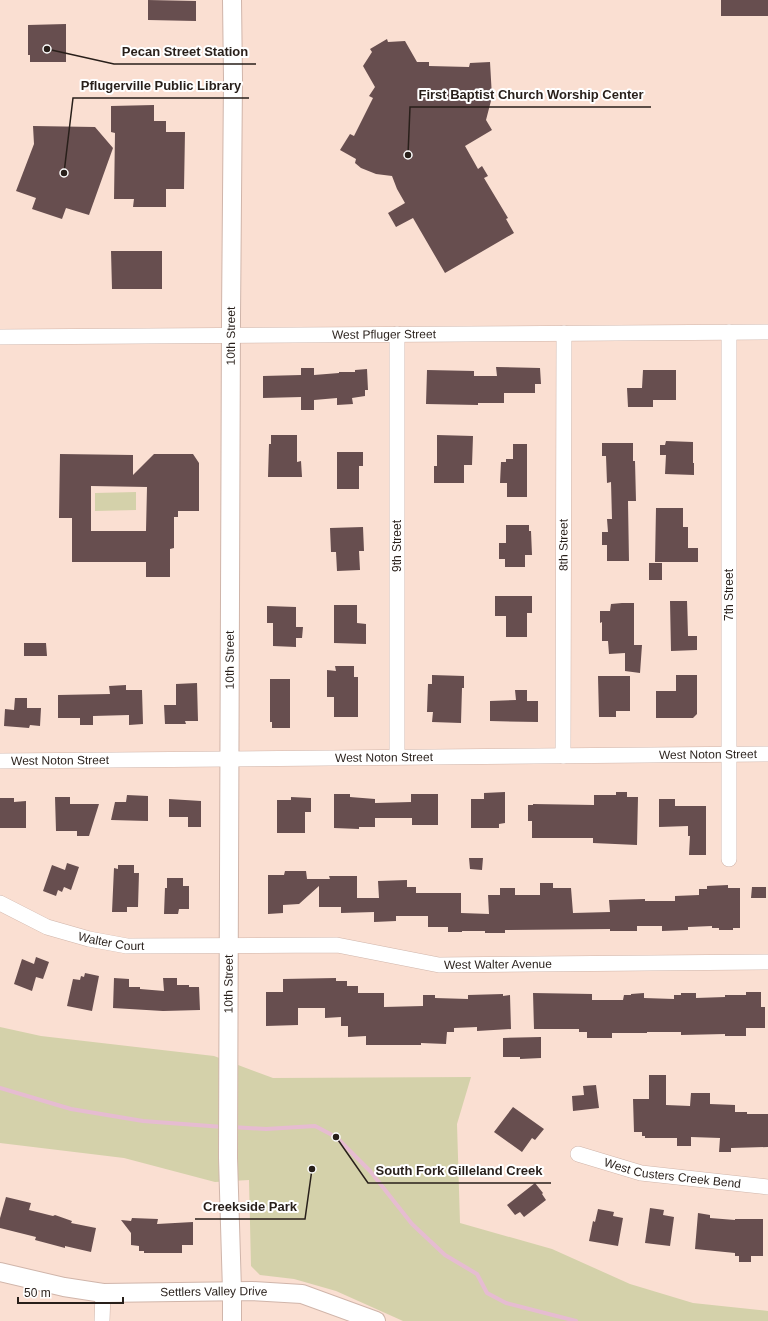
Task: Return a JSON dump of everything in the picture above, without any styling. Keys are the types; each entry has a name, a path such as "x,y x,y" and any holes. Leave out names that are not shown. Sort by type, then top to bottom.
{"street":[{"name":"10th Street","path":"232,0 233,86 228,1153 232,1321"},
{"name":"7th Street","path":"729,332 729,859"},
{"name":"West Pfluger Street","path":"0,337 768,332"},
{"name":"8th Street","path":"563,756 564,333"},
{"name":"9th Street","path":"397,334 397,757"},
{"name":"West Noton Street","path":"0,761 768,754"},
{"name":"Walter Court","path":"0,903 47,927 90,939 127,946 229,946"},
{"name":"West Walter Avenue","path":"229,946 337,945 439,965 768,962"},
{"name":"West Custers Creek Bend","path":"578,1154 641,1173 768,1187"},
{"name":"Settlers Valley Drive","path":"0,1272 64,1287 103,1293 252,1291 302,1294 376,1321"},
{"path":"102,1321 103,1293"}],"shaded area":[{"path":"136,492 136,510 95,511 95,493"},
{"path":"0,1027 41,1036 214,1056 273,1078 471,1077 457,1124 460,1223 552,1249 630,1284 693,1303 768,1311 768,1321 403,1321 336,1291 294,1279 260,1275 251,1266 249,1180 215,1182 124,1158 0,1143"}],"building":[{"path":"148,0 196,1 196,21 148,20"},
{"path":"721,0 768,0 768,16 721,16"},
{"path":"66,24 66,62 30,62 30,55 28,55 28,25"},
{"path":"387,39 388,42 405,41 417,62 429,62 429,66 469,67 470,63 490,62 492,97 486,120 492,130 465,146 478,169 482,166 488,176 484,178 508,218 506,219 514,233 445,273 413,218 396,227 388,213 405,203 392,176 376,174 361,168 355,163 356,159 340,150 350,134 354,136 373,98 369,96 375,87 363,66 372,52 370,49"},
{"path":"154,105 154,121 166,121 166,132 185,132 184,189 166,189 166,207 133,207 134,199 114,199 115,133 111,132 111,106"},
{"path":"33,126 95,127 113,148 89,215 66,208 62,219 32,209 36,198 16,191 34,144"},
{"path":"111,251 162,251 162,289 112,289"},
{"path":"496,367 540,368 541,384 535,384 535,393 504,393 504,403 478,403 478,405 426,404 427,370 474,371 474,376 497,376"},
{"path":"301,368 314,368 314,375 355,372 355,370 367,369 368,390 365,390 365,396 352,398 353,404 337,405 337,398 314,400 314,410 301,410 301,397 263,398 263,376 301,375"},
{"path":"643,370 676,370 676,400 653,400 653,407 628,407 627,388 642,388"},
{"path":"271,435 297,435 297,462 301,461 302,477 268,477 269,444 271,444"},
{"path":"437,435 473,436 472,465 464,465 464,483 434,483 434,466 437,466"},
{"path":"666,441 693,442 694,475 665,474 666,455 660,455 660,445 665,445"},
{"path":"602,443 633,443 636,501 628,501 629,561 607,561 607,545 602,545 602,532 608,532 607,519 612,519 611,482 607,483 606,456 602,456"},
{"path":"513,444 527,444 527,497 507,497 507,483 500,483 501,462 506,462 506,459 513,459"},
{"path":"337,452 363,452 363,466 359,466 359,489 337,489"},
{"path":"60,454 133,455 133,475 154,454 193,454 199,463 199,511 178,511 178,517 174,517 174,548 170,549 170,577 146,577 146,562 72,562 72,518 59,518","holes":["91,486 147,487 146,531 91,531"]},
{"path":"656,508 683,508 683,527 688,527 688,548 698,548 698,562 655,562"},
{"path":"506,525 529,525 529,531 531,531 532,555 525,555 525,567 505,567 505,559 499,559 499,543 506,543"},
{"path":"363,527 364,551 359,551 360,570 337,571 336,552 331,552 330,528"},
{"path":"649,563 662,563 662,580 649,580"},
{"path":"495,596 532,596 532,613 527,613 527,637 506,637 506,616 495,616"},
{"path":"670,601 687,601 688,636 697,636 697,650 671,651"},
{"path":"634,603 634,645 642,645 640,673 625,671 625,653 609,654 608,641 602,641 602,622 600,623 600,611 610,611 611,604"},
{"path":"334,605 357,605 357,623 366,624 366,644 334,643"},
{"path":"267,606 296,607 296,627 303,627 302,638 296,638 296,647 273,646 273,623 267,623"},
{"path":"24,643 46,643 47,656 24,656"},
{"path":"335,666 354,666 354,677 358,677 358,717 334,717 334,697 327,697 327,670 336,671"},
{"path":"432,675 464,676 464,688 462,688 461,723 432,722 433,712 427,712 428,684 432,684"},
{"path":"676,675 697,675 697,714 693,718 656,718 656,691 676,691"},
{"path":"598,676 630,676 630,711 616,711 616,717 599,717"},
{"path":"270,679 290,679 290,728 272,728 272,722 270,722"},
{"path":"197,683 198,721 185,721 186,724 165,724 164,705 176,705 176,684"},
{"path":"126,685 126,690 142,690 143,724 129,725 129,715 93,716 93,725 80,725 80,718 58,718 58,695 110,694 109,686"},
{"path":"515,690 527,690 527,701 538,701 538,722 490,721 490,701 516,700"},
{"path":"15,698 27,698 27,708 41,708 40,726 30,725 29,728 4,726 5,709 14,710"},
{"path":"505,792 505,823 499,824 499,828 471,828 471,799 484,799 484,793"},
{"path":"616,792 627,792 627,797 638,797 637,845 593,843 593,838 532,838 532,821 528,821 528,805 594,805 594,795 616,795"},
{"path":"334,794 350,794 350,797 375,799 375,803 411,802 411,794 438,794 438,825 412,825 412,818 375,818 375,827 359,827 359,829 334,828"},
{"path":"127,795 148,796 148,821 111,820 115,802 126,802"},
{"path":"55,797 70,797 70,804 99,804 89,836 77,836 77,831 56,831"},
{"path":"291,797 311,798 311,812 305,812 305,833 277,833 277,800 291,800"},
{"path":"0,798 14,798 14,802 26,801 26,828 0,828"},
{"path":"169,799 201,801 201,827 188,827 188,817 169,817"},
{"path":"659,799 675,799 675,806 706,806 706,855 689,855 690,836 688,836 688,826 659,827"},
{"path":"469,858 483,858 482,870 470,869"},
{"path":"67,863 79,867 71,890 64,887 62,892 58,890 56,896 43,891 52,865 65,870"},
{"path":"118,865 134,865 134,873 139,873 138,907 127,907 127,912 112,912 114,868 118,869"},
{"path":"285,871 306,871 307,879 330,879 329,876 357,876 357,898 379,898 378,881 407,880 407,887 416,887 416,893 461,893 461,913 489,914 488,895 500,895 500,888 515,888 515,895 540,895 540,883 553,883 553,888 571,888 573,913 610,912 609,900 645,899 645,901 675,901 675,896 699,895 699,889 707,889 707,886 728,885 728,888 740,888 740,928 733,928 733,930 719,930 719,928 712,928 712,926 688,927 688,930 662,931 662,926 637,926 637,931 610,931 610,929 505,930 505,933 485,933 485,931 448,932 448,927 428,927 428,916 396,916 396,921 374,922 374,912 341,913 341,907 319,907 319,886 299,904 283,905 283,913 268,914 268,875 284,875"},
{"path":"167,878 183,878 183,886 189,886 189,909 179,909 178,914 164,914"},
{"path":"752,887 766,887 766,898 751,898"},
{"path":"36,957 49,962 43,979 36,977 32,991 14,984 22,959 34,964"},
{"path":"85,973 99,976 92,1011 67,1006 73,979 80,980 81,976 84,977"},
{"path":"114,978 129,979 129,987 140,987 140,989 164,991 163,978 177,978 177,985 199,987 200,1010 163,1011 113,1008"},
{"path":"336,978 336,981 347,981 347,986 358,986 358,993 384,993 384,1007 423,1006 423,995 435,995 435,998 468,999 468,995 510,995 511,1029 477,1031 477,1027 454,1028 454,1032 447,1032 446,1044 421,1043 421,1045 366,1045 366,1036 348,1037 348,1026 341,1026 341,1017 325,1018 325,1008 298,1008 298,1025 266,1026 266,992 283,992 283,979"},
{"path":"746,992 761,992 761,1007 765,1007 765,1028 746,1028 746,1036 725,1036 725,1034 681,1035 681,1032 647,1032 612,1033 612,1038 587,1038 587,1032 579,1032 579,1029 534,1029 533,993 592,994 592,1000 623,1000 624,995 644,993 644,998 674,999 674,995 681,995 681,993 696,993 696,998 725,997 725,995 746,995"},
{"path":"541,1037 541,1058 520,1059 520,1057 503,1057 503,1038"},
{"path":"649,1075 666,1075 666,1105 690,1106 691,1093 710,1093 710,1104 735,1105 735,1112 747,1112 747,1114 768,1114 768,1147 731,1148 731,1152 719,1152 720,1138 691,1137 691,1146 677,1146 677,1138 645,1138 645,1136 642,1136 642,1132 634,1132 633,1099 649,1099"},
{"path":"596,1085 599,1108 573,1111 572,1096 584,1095 583,1086"},
{"path":"513,1107 544,1129 535,1140 532,1138 522,1152 494,1132"},
{"path":"535,1183 543,1193 542,1194 546,1200 524,1217 520,1212 515,1215 507,1205"},
{"path":"6,1197 31,1203 29,1210 53,1216 55,1215 72,1221 71,1223 96,1228 91,1252 65,1246 65,1248 35,1240 36,1237 0,1228 0,1218"},
{"path":"650,1208 664,1210 663,1215 674,1217 670,1246 645,1243"},
{"path":"598,1209 614,1212 613,1216 623,1218 618,1246 589,1241 593,1221 595,1222"},
{"path":"698,1213 710,1215 710,1218 735,1220 763,1219 763,1256 751,1256 751,1262 739,1262 739,1256 735,1256 735,1253 695,1249"},
{"path":"132,1218 158,1219 157,1224 193,1222 193,1245 182,1245 182,1253 144,1253 144,1251 139,1251 139,1246 131,1245 131,1233 121,1220 131,1221"}],"waterway":[{"path":"0,1088 71,1109 143,1121 223,1127"},
{"path":"232,1127 266,1129 315,1126 336,1137 370,1171 412,1224 445,1255 477,1274 487,1293 506,1303 576,1321"}],"place":[{"name":"Pecan Street Station","path":"47,49"},
{"name":"First Baptist Church Worship Center","path":"408,155"},
{"name":"Pflugerville Public Library","path":"64,173"},
{"name":"South Fork Gilleland Creek","path":"336,1137"},
{"name":"Creekside Park","path":"312,1169"}]}
